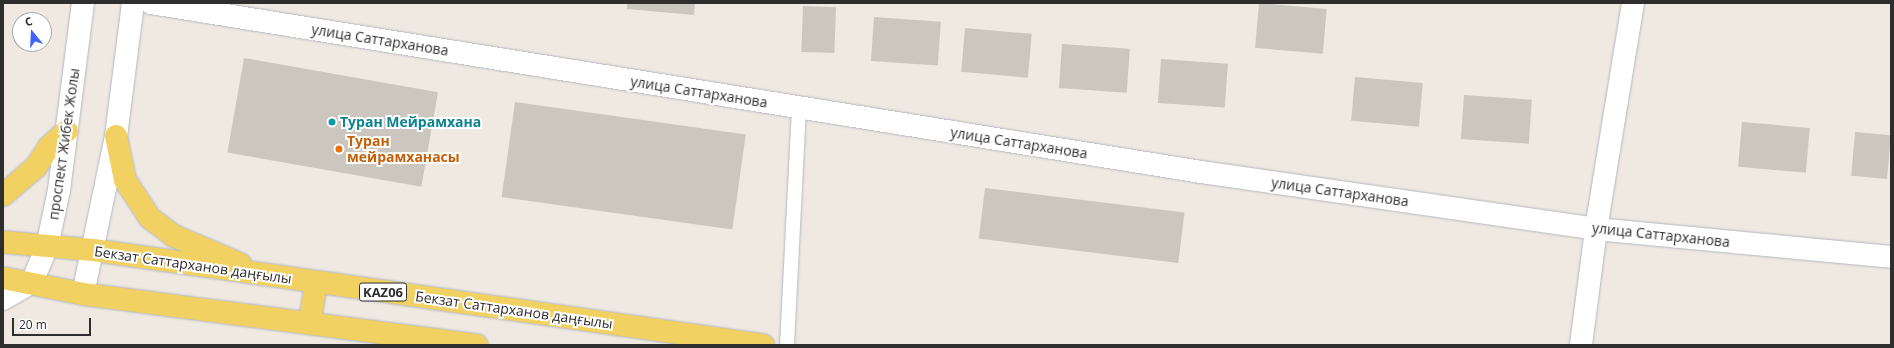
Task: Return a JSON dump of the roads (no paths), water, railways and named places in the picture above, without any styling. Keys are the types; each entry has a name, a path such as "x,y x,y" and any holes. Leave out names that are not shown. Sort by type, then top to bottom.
{"main road":[{"path":"3,195 36,167 49,147 67,131"},
{"path":"116,136 125,180 150,218 174,236 265,275"},
{"name":"Бекзат Саттарханов даңғылы","path":"3,242 93,250 316,283 763,345"},
{"path":"3,278 32,282 83,294 310,321 477,345"},
{"path":"310,321 316,283"}],"street":[{"name":"проспект Жибек Жолы","path":"32,282 47,247 59,190 83,3"},
{"path":"83,294 116,136 133,3"},
{"name":"улица Саттарханова","path":"151,3 1216,174 1596,230 1891,257"},
{"path":"1581,345 1596,230 1633,3"},
{"path":"3,299 32,282"}],"lane":[{"path":"787,345 799,108"}],"place":[{"name":"Туран Мейрамхана","path":"332,122"},
{"name":"Туран мейрамханасы","path":"339,149"}]}
